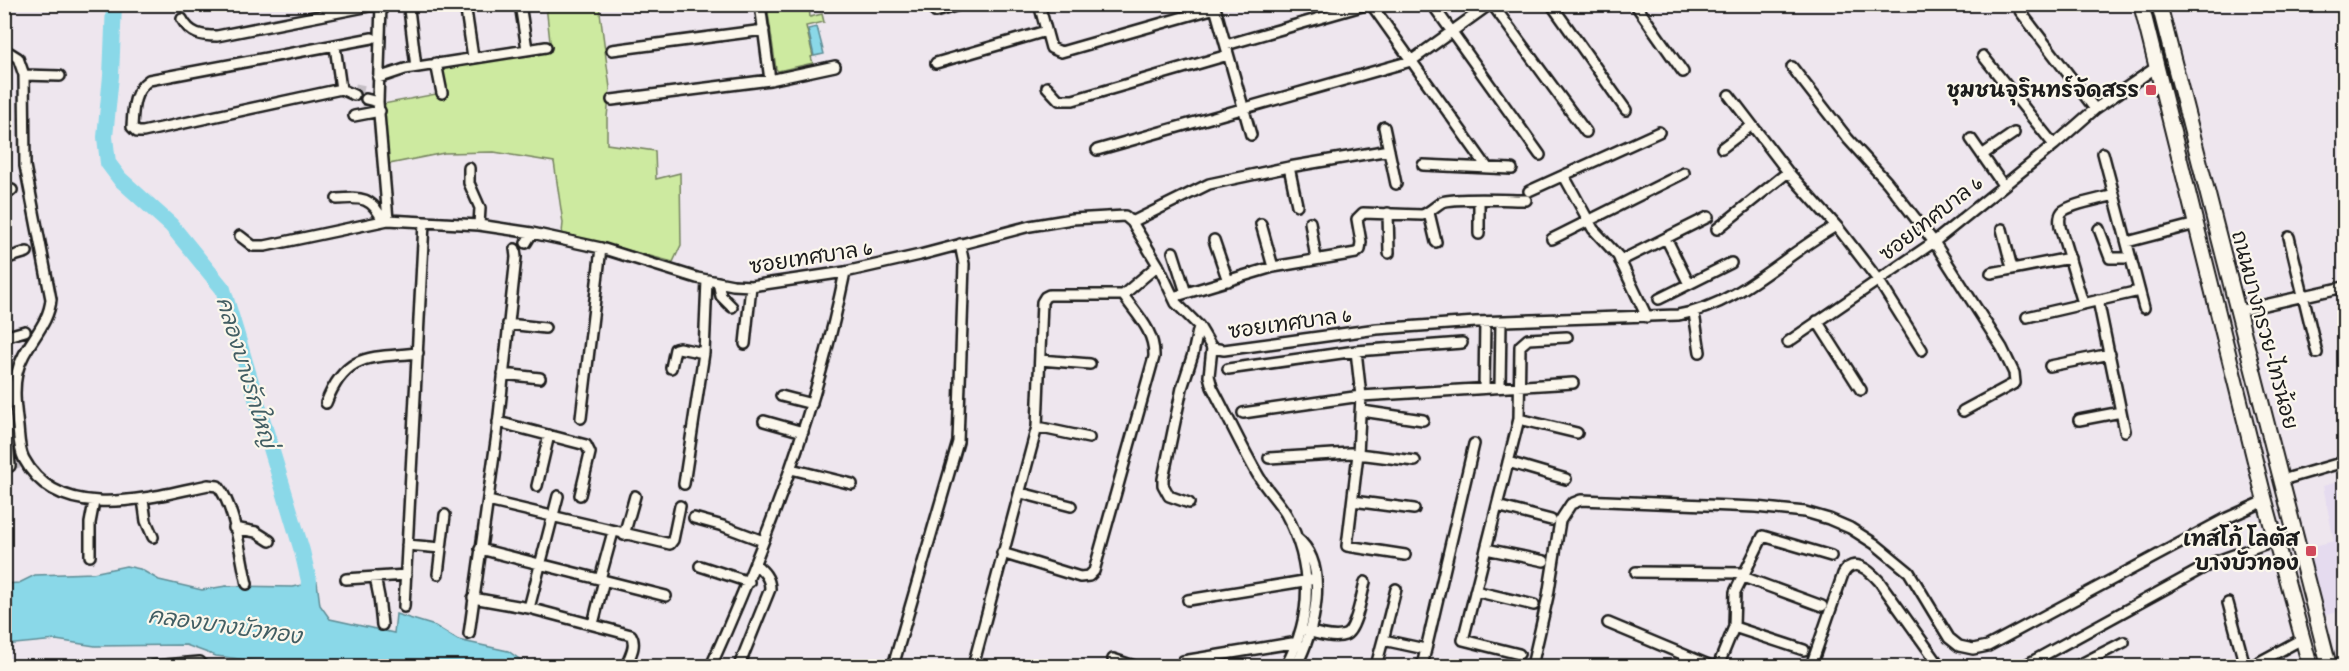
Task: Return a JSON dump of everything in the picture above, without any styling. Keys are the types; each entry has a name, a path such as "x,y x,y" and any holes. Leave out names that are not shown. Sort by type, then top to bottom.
{"main road":[{"name":"ถนนบางกรวย-ไทรน้อย","path":"2141,4 2265,501 2310,666"},
{"name":"ถนนบางกรวย-ไทรน้อย","path":"2159,4 2329,666"}],"street":[{"path":"182,19 187,28 194,32 206,36 217,36 380,4 378,78 386,221"},
{"path":"465,4 473,57"},
{"path":"520,4 527,49"},
{"path":"760,4 770,80"},
{"path":"935,12 962,4"},
{"path":"1047,87 1059,100 1073,100 1370,4 1487,167"},
{"path":"1432,4 1540,155"},
{"path":"1097,150 1411,61 1491,4 1586,132"},
{"path":"1551,4 1626,110"},
{"path":"1635,4 1683,72"},
{"path":"1041,5 1051,48 1061,51 1215,6 1251,135"},
{"path":"409,9 416,67"},
{"path":"2020,11 2095,109"},
{"path":"612,50 764,30"},
{"path":"936,63 1046,32"},
{"path":"335,46 349,90 143,132 137,132 132,127 137,94 141,86 149,80 372,38"},
{"path":"378,78 436,63 546,47"},
{"path":"4,53 10,53 18,58 24,75 25,166 51,299 50,310 25,352 17,372 15,464"},
{"path":"1983,56 2054,145"},
{"path":"436,63 442,93"},
{"path":"612,100 770,80 835,66"},
{"name":"ซอยเทศบาล 6","path":"240,236 253,246 265,246 386,221 479,225 532,233 601,248 707,280 751,286 845,272 1030,226 1072,219 1125,216 1132,222 1173,297 1199,326 1212,348 1224,350 1377,329 1694,313 1716,305 1752,285 1836,226 1879,281 1934,242 2095,109 2158,66"},
{"path":"1792,67 1848,139 1887,182 1934,242 2002,348 2016,379 2015,382 1963,411"},
{"path":"24,75 60,76"},
{"path":"366,94 379,102"},
{"path":"1729,95 1788,172 1836,226"},
{"path":"354,116 379,102"},
{"path":"1722,148 1752,125"},
{"path":"1384,127 1396,184"},
{"path":"1173,297 1273,267 1356,253 1360,250 1361,242 1357,219 1359,215 1370,212 1422,215 1429,213 1441,202 1528,196 1564,176 1659,132"},
{"path":"1982,155 2014,133"},
{"path":"1971,139 2003,185"},
{"path":"1132,222 1209,184 1289,167 1389,150"},
{"path":"2103,153 2144,308"},
{"path":"1423,165 1512,169"},
{"path":"1289,167 1297,205"},
{"path":"469,168 469,183 480,208 479,225"},
{"path":"1718,229 1788,172"},
{"path":"1552,239 1684,173"},
{"path":"1564,176 1588,220 1620,261 1647,317"},
{"path":"2083,303 2059,217 2062,212 2114,195"},
{"path":"337,199 366,199 374,205 386,221"},
{"path":"1479,200 1479,234"},
{"path":"1388,213 1389,254"},
{"path":"1429,213 1436,242"},
{"path":"1620,261 1708,217"},
{"path":"1310,222 1316,259"},
{"path":"404,607 424,223"},
{"path":"1261,224 1273,267"},
{"path":"2127,242 2196,224"},
{"path":"2002,229 2012,268"},
{"path":"469,634 519,248 514,230"},
{"path":"2099,230 2110,258 2131,258"},
{"path":"519,248 532,233"},
{"path":"2289,237 2317,352"},
{"path":"1666,238 1689,284"},
{"path":"1214,240 1228,280"},
{"path":"893,666 958,442 964,264 960,244"},
{"path":"581,418 601,248"},
{"path":"4,258 27,252"},
{"path":"1173,252 1186,293"},
{"path":"1991,273 2070,258"},
{"path":"1659,299 1731,263"},
{"path":"973,666 1037,427 1042,302 1045,297 1123,296 1158,266"},
{"path":"711,666 749,582 804,432 833,329 845,272"},
{"path":"684,484 704,353 707,280"},
{"path":"1788,342 1879,281 1922,350"},
{"path":"718,282 721,296 732,307"},
{"path":"745,344 751,286"},
{"path":"2238,311 2344,287"},
{"path":"2027,317 2139,291"},
{"path":"1002,553 1080,577 1089,576 1094,571 1154,357 1151,334 1123,296"},
{"path":"2098,300 2124,431"},
{"path":"1694,313 1700,352"},
{"path":"1817,321 1861,390"},
{"path":"1484,388 1485,322"},
{"path":"1500,387 1501,322"},
{"path":"508,324 545,328"},
{"path":"1189,503 1169,496 1163,485 1163,479 1182,388 1199,326"},
{"path":"4,337 25,331"},
{"path":"1519,654 1463,640 1519,419 1520,346 1528,339 1567,337"},
{"path":"1228,369 1356,351 1462,343"},
{"path":"1212,348 1209,376 1212,387 1258,475 1285,512 1297,538 1308,548 1316,606 1296,666"},
{"path":"671,368 675,349 704,353"},
{"path":"1356,351 1362,411 1347,546 1405,555"},
{"path":"326,403 334,384 346,369 362,359 418,353"},
{"path":"1193,354 1210,360"},
{"path":"2050,366 2110,354"},
{"path":"1040,360 1090,364"},
{"path":"503,374 540,378"},
{"path":"16,381 7,386 4,393 15,464 58,493 94,502 143,499 208,485 218,486 225,494 247,584"},
{"path":"1243,413 1361,396 1573,383"},
{"path":"781,396 812,404"},
{"path":"1362,411 1422,420"},
{"path":"2079,420 2121,412"},
{"path":"1519,419 1577,433"},
{"path":"764,421 804,432"},
{"path":"498,422 586,445 590,453 580,495"},
{"path":"1037,427 1089,438"},
{"path":"537,486 549,435"},
{"path":"1422,666 1474,444"},
{"path":"1269,458 1358,454 1415,461"},
{"path":"1508,462 1566,479"},
{"path":"2282,480 2344,462"},
{"path":"791,470 852,484"},
{"path":"1021,493 1071,506"},
{"path":"529,609 558,496"},
{"path":"624,535 635,496"},
{"path":"143,499 146,520 153,537"},
{"path":"1532,666 1548,596 1560,521 1571,504 1581,500 1756,507 1805,512 1829,519 1850,528 1875,544 1909,572 1948,638 1959,646 1973,649 1988,646 2227,518 2265,501"},
{"path":"488,501 624,535 670,544 673,540 680,506"},
{"path":"1353,501 1414,509"},
{"path":"90,556 90,523 94,502"},
{"path":"1497,506 1551,520"},
{"path":"438,574 445,515"},
{"path":"694,518 763,540"},
{"path":"234,528 238,531 246,529 256,532 270,541"},
{"path":"593,624 612,532"},
{"path":"1718,666 1734,627 1735,592 1763,536 1831,556"},
{"path":"2025,666 2214,562 2276,540"},
{"path":"407,545 441,548"},
{"path":"480,549 666,596"},
{"path":"1486,549 1544,561"},
{"path":"739,666 770,589 770,581 766,574 755,564"},
{"path":"1811,666 1843,574 1850,566 1856,565 1867,569 1879,580 1940,666"},
{"path":"700,566 749,582"},
{"path":"1636,572 1744,575 1822,606"},
{"path":"345,579 406,575"},
{"path":"375,577 382,625"},
{"path":"1188,600 1311,580"},
{"path":"1307,631 1334,636 1344,636 1349,632 1354,625 1365,582"},
{"path":"1376,666 1396,589"},
{"path":"1475,591 1534,605"},
{"path":"474,598 593,624 631,635 634,640 633,647 626,666"},
{"path":"2228,603 2245,666"},
{"path":"1608,623 1711,666"},
{"path":"1734,627 1804,650"},
{"path":"2252,666 2302,639"},
{"path":"1383,640 1425,649"},
{"path":"2077,666 2124,642"},
{"path":"1183,661 1292,643 1301,646"},
{"path":"1286,666 1301,646"},
{"path":"1113,659 1134,666"},
{"path":"153,666 200,662"},
{"path":"2329,666 2344,662"}],"shaded area":[{"path":"2344,480 2344,610 2323,616 2306,548 2334,541 2323,486"}],"green space":[{"path":"546,5 599,5 610,88 607,144 655,151 656,179 680,173 681,245 673,262 562,233 563,223 554,162 494,152 444,153 389,164 383,104 447,92 441,68 551,51"},
{"path":"767,5 809,5 810,17 822,14 824,22 806,26 813,63 778,71 776,69"}],"water":[{"path":"817,27 824,54 814,56 808,29"},
{"name":"คลองบางบัวทอง","path":"126,566 140,569 159,580 202,590 226,586 293,587 317,582 320,605 330,619 394,633 396,614 435,626 458,640 508,651 529,666 293,666 216,656 186,645 95,646 56,640 5,645 4,584 19,583 35,575 93,573"}],"waterway":[{"name":"คลองบางรักใหญ่","path":"114,4 111,76 105,137 108,163 120,179 171,225 223,289 302,551 309,581 307,605"}],"tunnel":[{"path":"355,88 366,90"},
{"path":"16,464 20,463"}],"place":[{"name":"ชุมชนจุรินทร์จัดสรร","path":"2151,90"},
{"name":"เทสโก้ โลตัส บางบัวทอง","path":"2311,551"}]}
